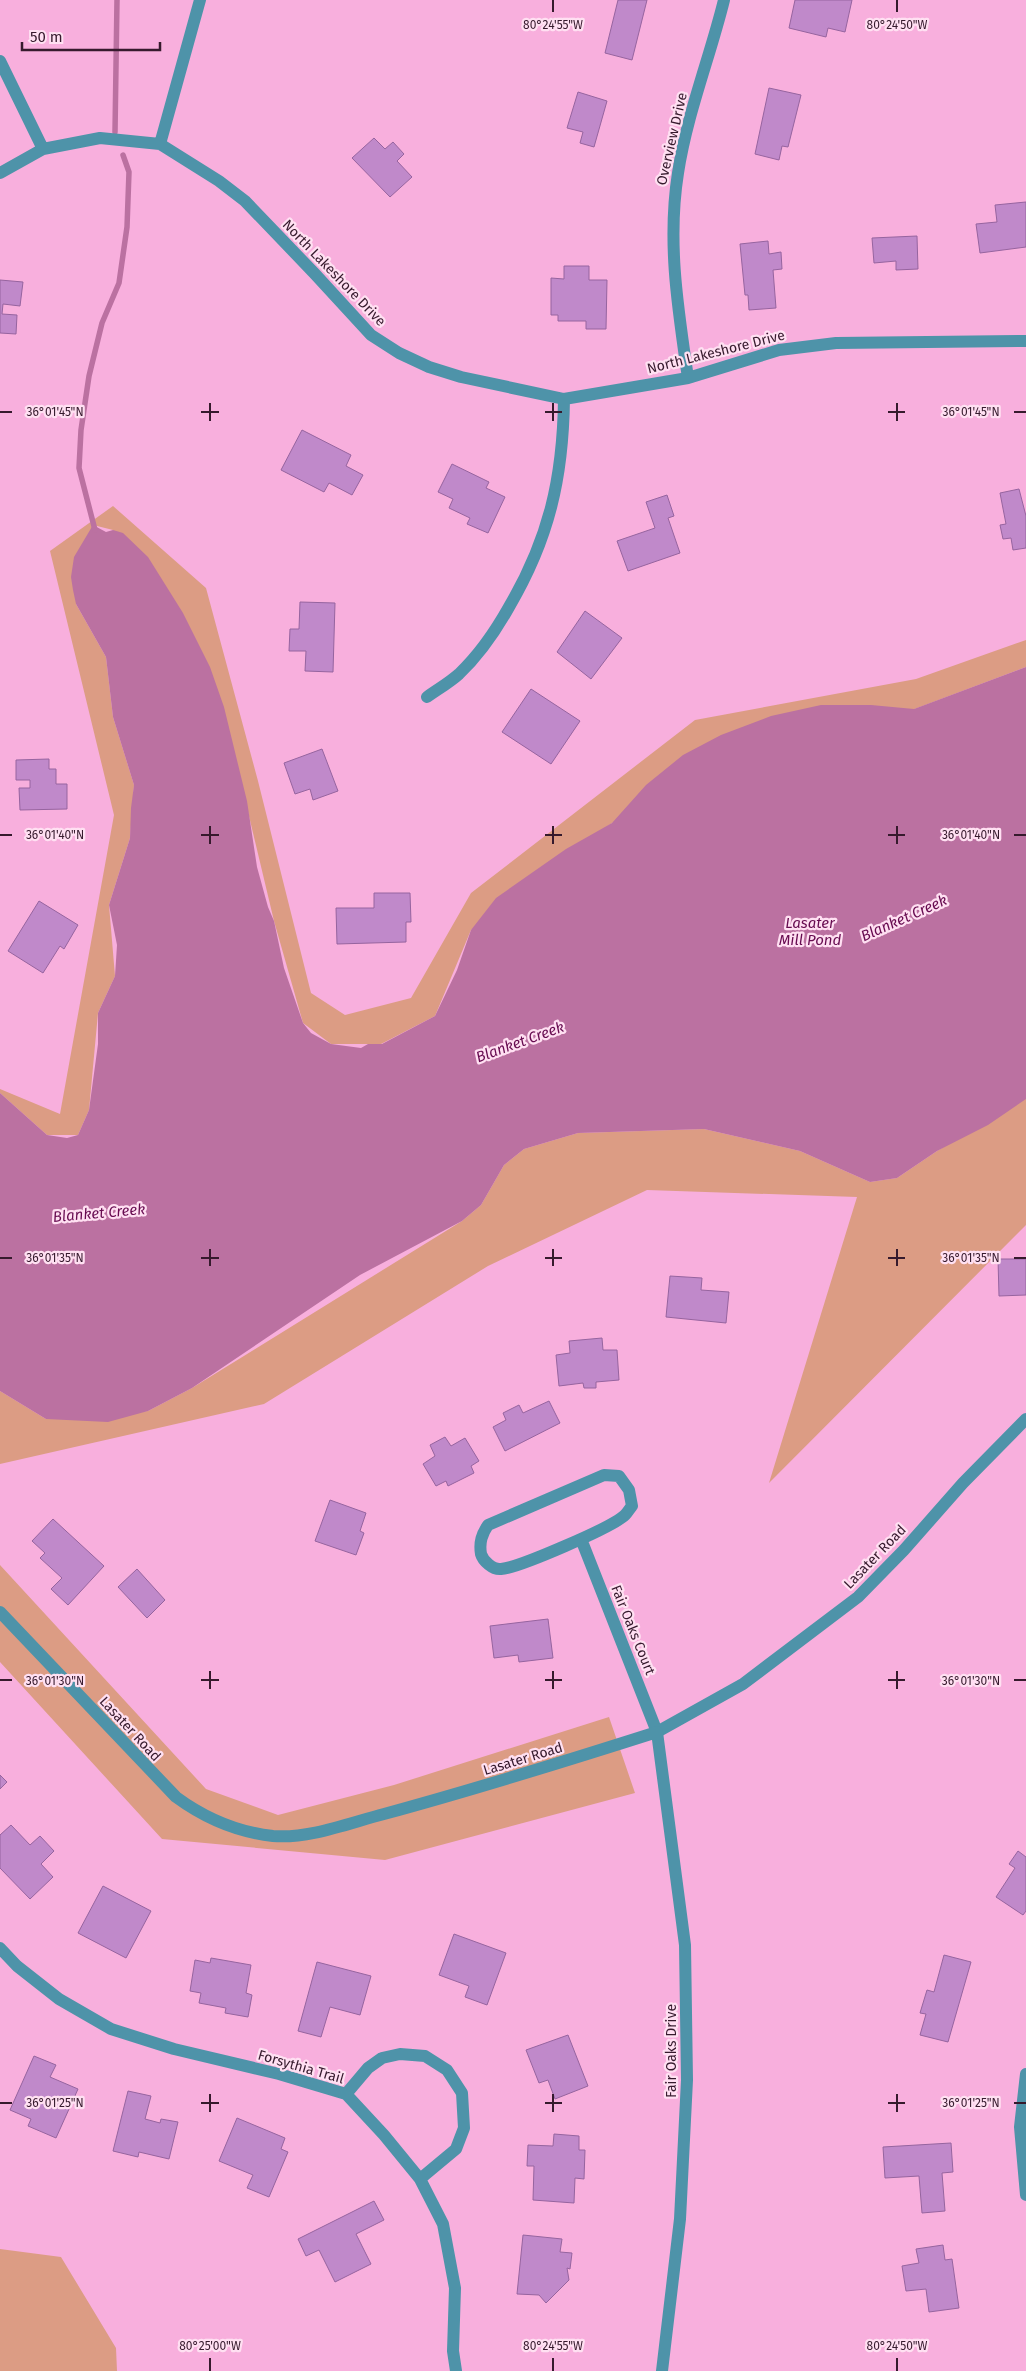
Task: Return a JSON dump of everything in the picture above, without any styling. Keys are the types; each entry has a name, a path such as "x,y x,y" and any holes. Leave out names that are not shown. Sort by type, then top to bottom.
{"street":[{"path":"160,144 200,0"},
{"name":"Overview Drive","path":"688,378 674,272 674,208 678,172 685,139 724,0"},
{"path":"0,61 43,149"},
{"name":"North Lakeshore Drive","path":"0,172 43,149 100,138 160,144 219,181 245,201 371,335 392,349 429,367 445,372 564,400 688,378 788,348 836,344 1026,341"},
{"path":"428,696 458,675 480,652 526,578 541,545 552,508 564,444 564,400"},
{"name":"Lasater Road","path":"0,1612 176,1797 210,1819 239,1831 274,1836 298,1836 476,1789 657,1732 743,1684 858,1598 904,1550 963,1483 1026,1418"},
{"path":"604,1475 619,1476 630,1490 632,1506 624,1516 580,1539 514,1567 499,1570 489,1565 482,1556 480,1544 483,1533 488,1525 604,1475"},
{"name":"Fair Oaks Court","path":"580,1539 657,1732"},
{"name":"Fair Oaks Drive","path":"657,1732 685,1945 687,2080 680,2219 662,2371"},
{"name":"Forsythia Trail","path":"0,1948 17,1966 59,1999 110,2029 174,2049 279,2074 346,2094 384,2135 420,2179 443,2224 455,2288 453,2351 456,2371"},
{"path":"346,2094 368,2068 382,2058 400,2054 425,2056 446,2070 462,2093 464,2128 456,2149 420,2179"},
{"path":"1026,2074 1020,2127 1026,2195"}],"shaded area":[{"path":"113,506 206,588 258,781 311,993 345,1015 411,998 471,893 695,720 916,679 1026,640 1026,667 612,823 471,930 435,1016 381,1044 331,1044 303,1023 274,921 223,707 113,530 93,525 76,604 106,657 113,717 134,785 130,838 109,905 115,976 98,1013 89,1110 78,1135 47,1135 0,1093 0,1089 60,1114 114,815 50,551"},
{"path":"1026,1098 1026,1225 769,1483 857,1197 647,1190 488,1266 264,1404 0,1464 0,1391 46,1419 148,1411 192,1388 462,1221 481,1205 504,1165 524,1149 578,1133 704,1129 800,1151 870,1182 897,1178 937,1151"},
{"path":"0,1565 206,1789 278,1815 394,1785 609,1717 635,1793 385,1860 162,1839 0,1662"},
{"path":"0,2249 61,2257 116,2348 117,2371 0,2371"}],"water":[{"name":"Lasater Mill Pond","path":"93,525 106,532 113,530 123,533 148,557 183,613 210,667 224,707 247,801 257,867 268,907 274,921 284,968 303,1023 311,1033 331,1044 361,1048 368,1044 382,1044 435,1016 457,970 471,930 496,898 566,849 612,823 646,785 683,755 721,735 771,716 821,705 871,705 914,709 1026,667 1026,1099 988,1125 937,1151 897,1178 870,1182 800,1151 704,1129 578,1133 524,1149 504,1165 481,1205 462,1221 360,1275 192,1388 148,1411 108,1422 46,1419 0,1391 0,1093 47,1135 67,1138 78,1135 89,1110 98,1044 98,1013 115,976 117,945 109,905 130,838 134,785 113,717 106,657 76,604 71,577 74,557"}],"building":[{"path":"618,0 647,0 632,60 605,53"},
{"path":"795,0 852,0 845,32 828,28 826,37 789,28"},
{"path":"769,88 801,95 788,147 782,146 779,160 755,154"},
{"path":"578,92 607,101 594,147 580,143 583,132 567,128"},
{"path":"374,138 385,149 393,142 404,154 397,161 412,177 390,197 352,158"},
{"path":"1026,202 1026,247 980,253 976,224 997,222 995,205"},
{"path":"917,236 918,269 896,270 896,261 874,263 872,238"},
{"path":"768,241 769,254 781,252 782,269 773,270 776,308 749,310 748,295 745,295 740,244"},
{"path":"564,266 589,266 589,280 607,280 606,329 586,329 586,321 558,321 558,315 551,315 551,278 564,279"},
{"path":"0,280 23,282 20,306 3,304 2,314 17,315 16,334 0,333"},
{"path":"302,430 351,455 346,466 363,475 352,495 329,483 324,492 281,470"},
{"path":"452,464 489,482 486,488 505,497 488,533 467,524 470,518 449,508 453,499 438,492"},
{"path":"1019,489 1026,516 1026,548 1013,550 1011,538 1003,539 1000,525 1006,524 1000,493"},
{"path":"667,495 674,516 668,518 680,553 628,571 617,541 655,528 646,502"},
{"path":"300,602 335,603 333,672 305,671 306,651 289,651 290,629 299,629"},
{"path":"585,611 622,638 591,679 557,652"},
{"path":"531,689 580,721 551,764 502,732"},
{"path":"322,749 338,791 313,800 310,789 295,794 284,763"},
{"path":"49,759 49,769 56,769 56,784 67,784 67,809 20,810 19,788 30,788 30,780 16,780 16,760"},
{"path":"374,893 410,893 411,922 406,922 406,942 337,944 336,908 374,908"},
{"path":"39,901 78,925 64,949 60,946 43,973 8,951"},
{"path":"998,1259 1026,1259 1026,1295 999,1296"},
{"path":"670,1276 702,1278 701,1290 729,1292 726,1323 666,1317"},
{"path":"602,1338 603,1350 617,1350 619,1380 596,1382 596,1388 584,1388 583,1383 559,1386 556,1355 570,1353 569,1341"},
{"path":"549,1401 560,1423 505,1451 493,1427 506,1420 503,1413 519,1405 523,1413"},
{"path":"445,1437 451,1446 465,1438 479,1461 471,1466 474,1473 448,1486 446,1481 436,1486 423,1464 435,1456 430,1445"},
{"path":"330,1500 366,1513 360,1531 364,1533 356,1555 315,1541"},
{"path":"53,1519 104,1566 68,1605 51,1589 62,1578 40,1558 45,1553 32,1541"},
{"path":"137,1569 165,1600 147,1618 118,1587"},
{"path":"548,1619 553,1658 519,1662 518,1655 494,1658 490,1626"},
{"path":"0,1775 7,1782 0,1789"},
{"path":"11,1825 30,1845 40,1836 54,1851 41,1864 53,1877 30,1899 0,1868 0,1835"},
{"path":"1018,1851 1026,1857 1026,1911 1023,1915 996,1897 1015,1868 1009,1864"},
{"path":"103,1886 151,1911 126,1958 78,1933"},
{"path":"454,1934 506,1953 487,2005 465,1997 469,1986 439,1975"},
{"path":"944,1955 971,1962 948,2042 920,2035 926,2014 920,2013 927,1990 934,1992"},
{"path":"211,1958 251,1965 246,1993 252,1995 248,2017 225,2013 226,2008 199,2003 201,1993 190,1991 195,1960 210,1963"},
{"path":"317,1962 371,1976 360,2015 330,2007 321,2037 298,2031"},
{"path":"568,2035 588,2086 555,2099 548,2080 539,2083 526,2050"},
{"path":"34,2056 56,2065 50,2077 78,2089 56,2138 28,2126 31,2119 10,2110"},
{"path":"128,2091 151,2096 145,2119 160,2123 161,2119 178,2122 169,2159 139,2152 138,2157 113,2151"},
{"path":"237,2118 285,2138 281,2149 288,2152 269,2197 247,2188 253,2175 219,2161"},
{"path":"554,2134 579,2136 579,2150 585,2150 584,2179 575,2178 574,2203 533,2200 534,2166 527,2166 528,2145 553,2146"},
{"path":"951,2143 953,2172 942,2173 945,2211 922,2213 919,2176 885,2178 883,2147"},
{"path":"374,2201 384,2220 356,2234 371,2264 335,2282 319,2250 306,2256 298,2239"},
{"path":"523,2235 562,2239 560,2252 572,2253 570,2269 567,2268 569,2280 546,2303 539,2295 517,2294"},
{"path":"943,2245 945,2260 952,2259 959,2308 929,2312 926,2289 906,2291 902,2266 919,2263 916,2249"}],"waterway":[{"path":"115,132 117,0"},
{"path":"95,530 79,468 81,430 89,376 102,323 119,283 127,227 129,172 123,155"}],"water label":[{"name":"Blanket Creek","path":"904,918"},
{"name":"Blanket Creek","path":"520,1042"},
{"name":"Blanket Creek","path":"99,1213"}]}
